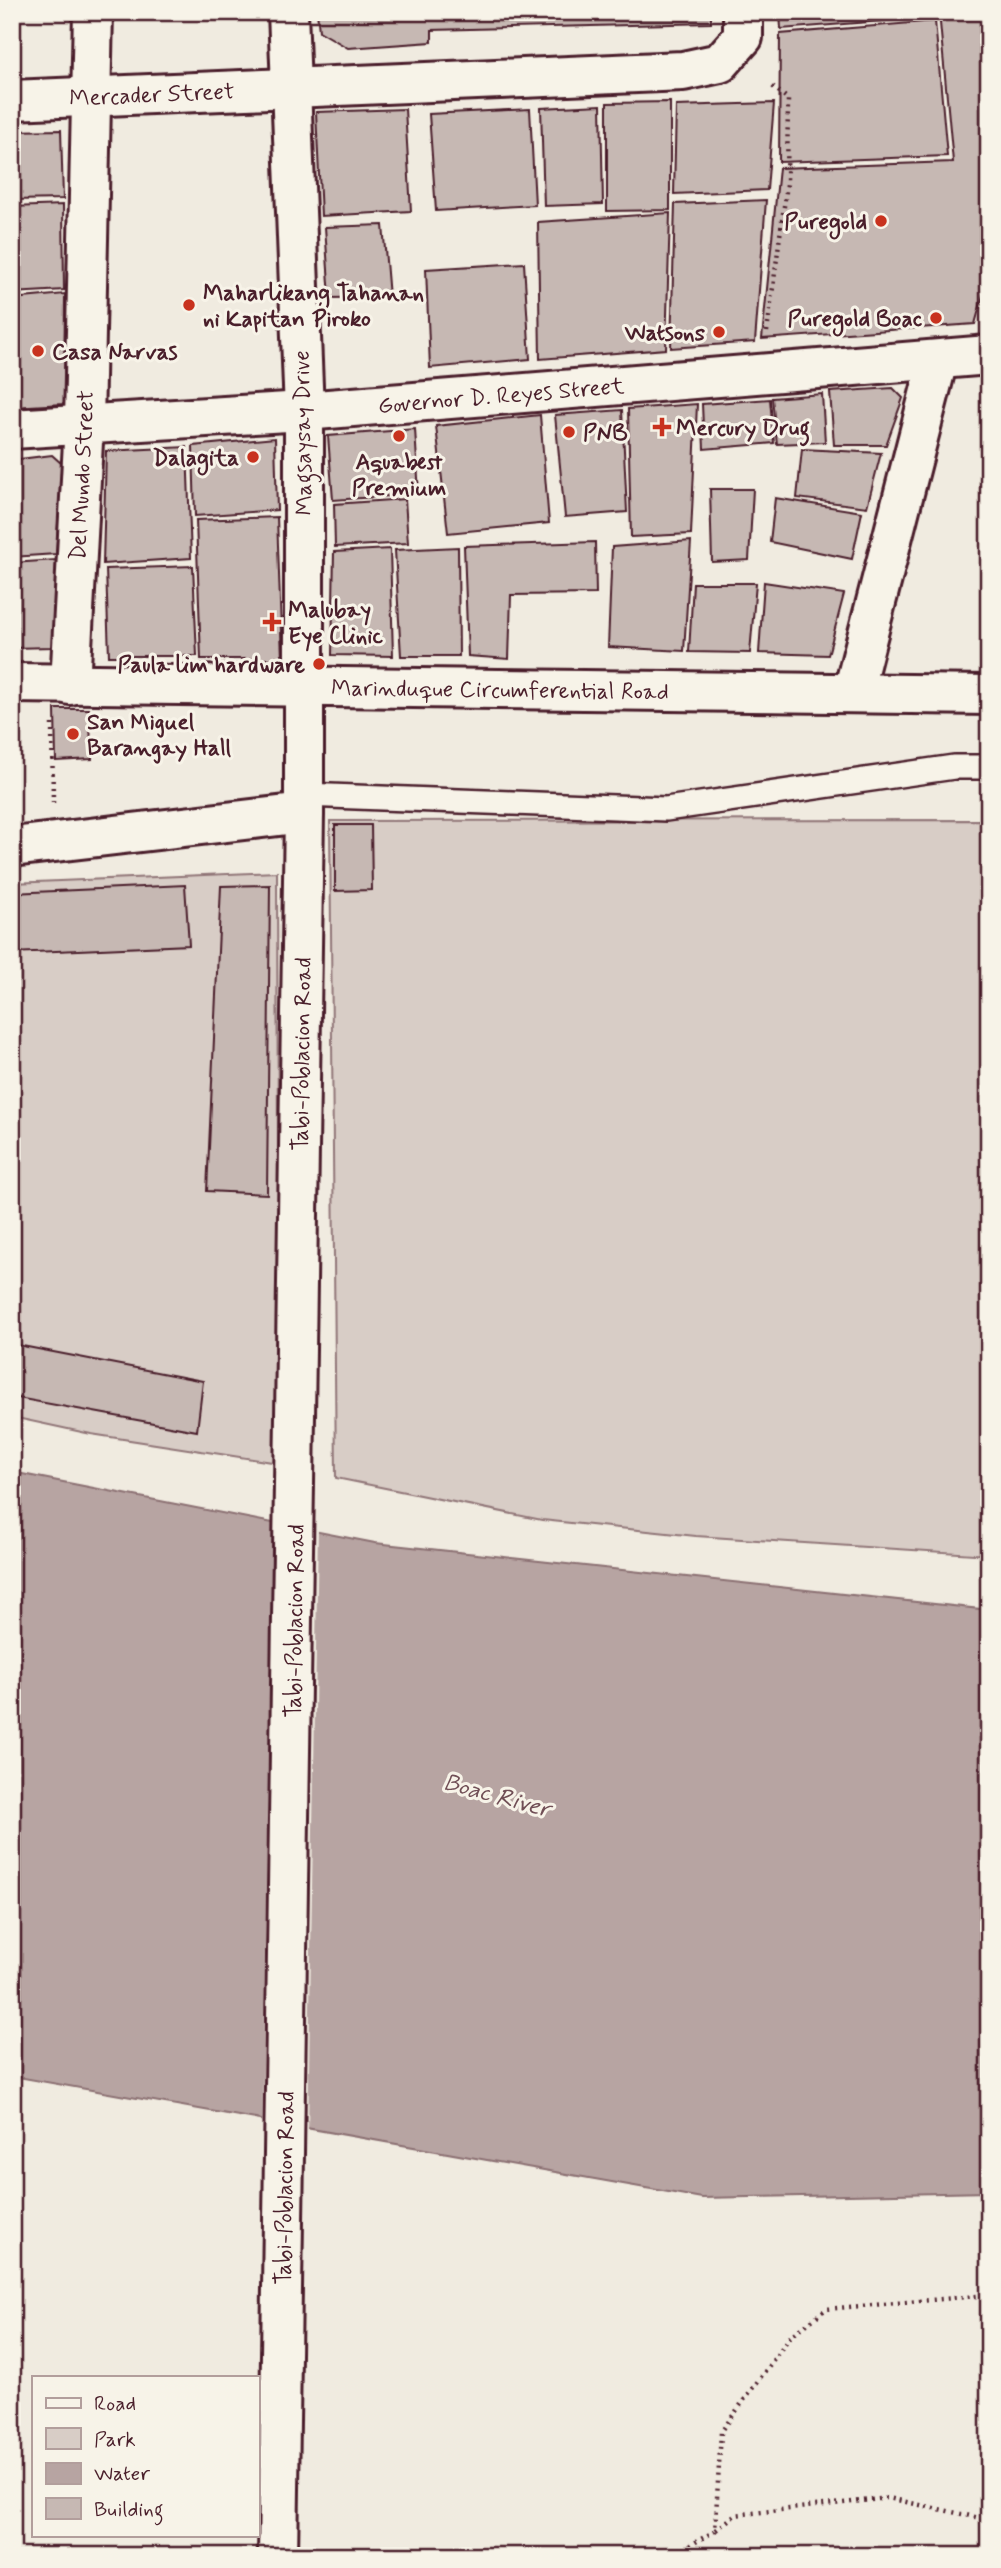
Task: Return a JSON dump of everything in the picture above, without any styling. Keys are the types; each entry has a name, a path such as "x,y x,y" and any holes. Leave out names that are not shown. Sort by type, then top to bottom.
{"main road":[{"name":"Del Mundo Street","path":"61,698 83,423 93,12"},
{"name":"Magsaysay Drive","path":"288,12 304,411 303,686"},
{"name":"Mercader Street","path":"12,100 683,71 720,63 743,37 743,12"},
{"name":"Governor D. Reyes Street","path":"12,429 304,411 989,355"},
{"path":"853,692 938,360"},
{"name":"Marinduque Circumferential Road","path":"12,683 61,698 303,686 989,695"},
{"name":"Tabi-Poblacion Road","path":"278,2556 296,1492 303,686"},
{"path":"12,847 304,804"}],"lane":[{"path":"304,804 666,809 954,767 989,767"}],"path":[{"path":"765,344 787,172 788,99 771,85"},
{"path":"53,842 61,698"},
{"path":"715,2531 721,2432 789,2338 826,2309 989,2295"},
{"path":"671,2556 715,2531 735,2515 888,2498 989,2520"}],"green space":[{"path":"989,820 989,1555 696,1536 542,1520 336,1478 330,821"},
{"path":"277,872 279,1463 91,1434 12,1417 12,883"}],"water":[{"name":"Boac River","path":"12,1472 375,1543 989,1610 989,2192 702,2198 12,2076"}],"pier":[{"path":"272,1519 318,1528 308,2132 262,2124"}],"building":[{"path":"317,12 711,12 711,23 432,30 432,42 348,48 319,31"},
{"path":"780,12 932,12 932,17 781,29"},
{"name":"Puregold","path":"939,12 989,12 989,274 975,324 762,339 779,168 953,162"},
{"path":"935,21 947,156 779,162 780,34"},
{"path":"670,102 670,210 607,211 607,103"},
{"path":"774,103 767,190 674,194 676,106"},
{"path":"601,105 603,204 544,206 541,108"},
{"path":"405,109 411,211 321,216 316,112"},
{"path":"530,109 535,205 436,211 429,114"},
{"path":"61,130 63,199 12,200 12,131"},
{"path":"766,200 755,342 671,348 675,204"},
{"path":"63,205 64,290 12,293 12,207"},
{"path":"670,213 666,349 540,359 538,222"},
{"path":"383,225 389,297 330,298 325,227"},
{"path":"524,263 530,359 430,368 426,269"},
{"name":"Casa Narvas","path":"65,294 64,404 12,407 12,299"},
{"path":"893,388 903,398 886,445 834,445 830,392"},
{"path":"822,394 825,442 777,444 772,398"},
{"path":"770,399 774,443 704,449 702,404"},
{"path":"697,404 691,534 631,537 628,409"},
{"path":"622,410 627,512 565,517 555,415"},
{"path":"540,415 549,523 448,533 436,426"},
{"path":"415,429 419,494 333,500 328,436"},
{"path":"275,438 277,510 195,516 193,446"},
{"path":"187,447 191,558 103,564 106,451"},
{"path":"802,449 881,453 867,507 797,498"},
{"path":"52,455 62,464 56,554 12,557 12,460"},
{"path":"710,489 753,489 749,560 712,562"},
{"path":"775,498 862,512 852,559 770,542"},
{"path":"405,499 408,543 335,547 334,504"},
{"path":"277,517 282,659 201,659 196,520"},
{"path":"691,541 684,651 608,647 612,547"},
{"path":"595,542 596,594 511,595 509,659 468,656 464,546"},
{"path":"458,547 459,656 401,656 395,550"},
{"path":"390,549 393,656 332,655 334,552"},
{"path":"56,560 52,647 12,648 12,563"},
{"path":"193,566 197,656 109,656 106,569"},
{"path":"764,582 844,594 828,655 759,653"},
{"path":"693,583 756,583 750,653 689,652"},
{"name":"San Miguel Barangay Hall","path":"55,709 89,709 92,759 56,761"},
{"path":"335,825 371,825 372,890 335,891"},
{"path":"185,885 189,945 12,953 12,893"},
{"path":"270,885 267,1194 207,1191 221,886"},
{"path":"12,1344 203,1381 197,1431 12,1397"}],"place":[{"name":"Puregold","path":"881,221"},
{"name":"Maharlikang Tahanan ni Kapitan Piroko","path":"189,305"},
{"name":"Puregold Boac","path":"936,318"},
{"name":"Watsons","path":"719,332"},
{"name":"Casa Narvas","path":"38,351"},
{"name":"Mercury Drug","path":"662,427"},
{"name":"PNB","path":"569,432"},
{"name":"Aquabest Premium","path":"399,436"},
{"name":"Dalagita","path":"253,457"},
{"name":"Malubay Eye Clinic","path":"272,622"},
{"name":"Paula lim hardware","path":"319,664"},
{"name":"San Miguel Barangay Hall","path":"73,734"}]}
